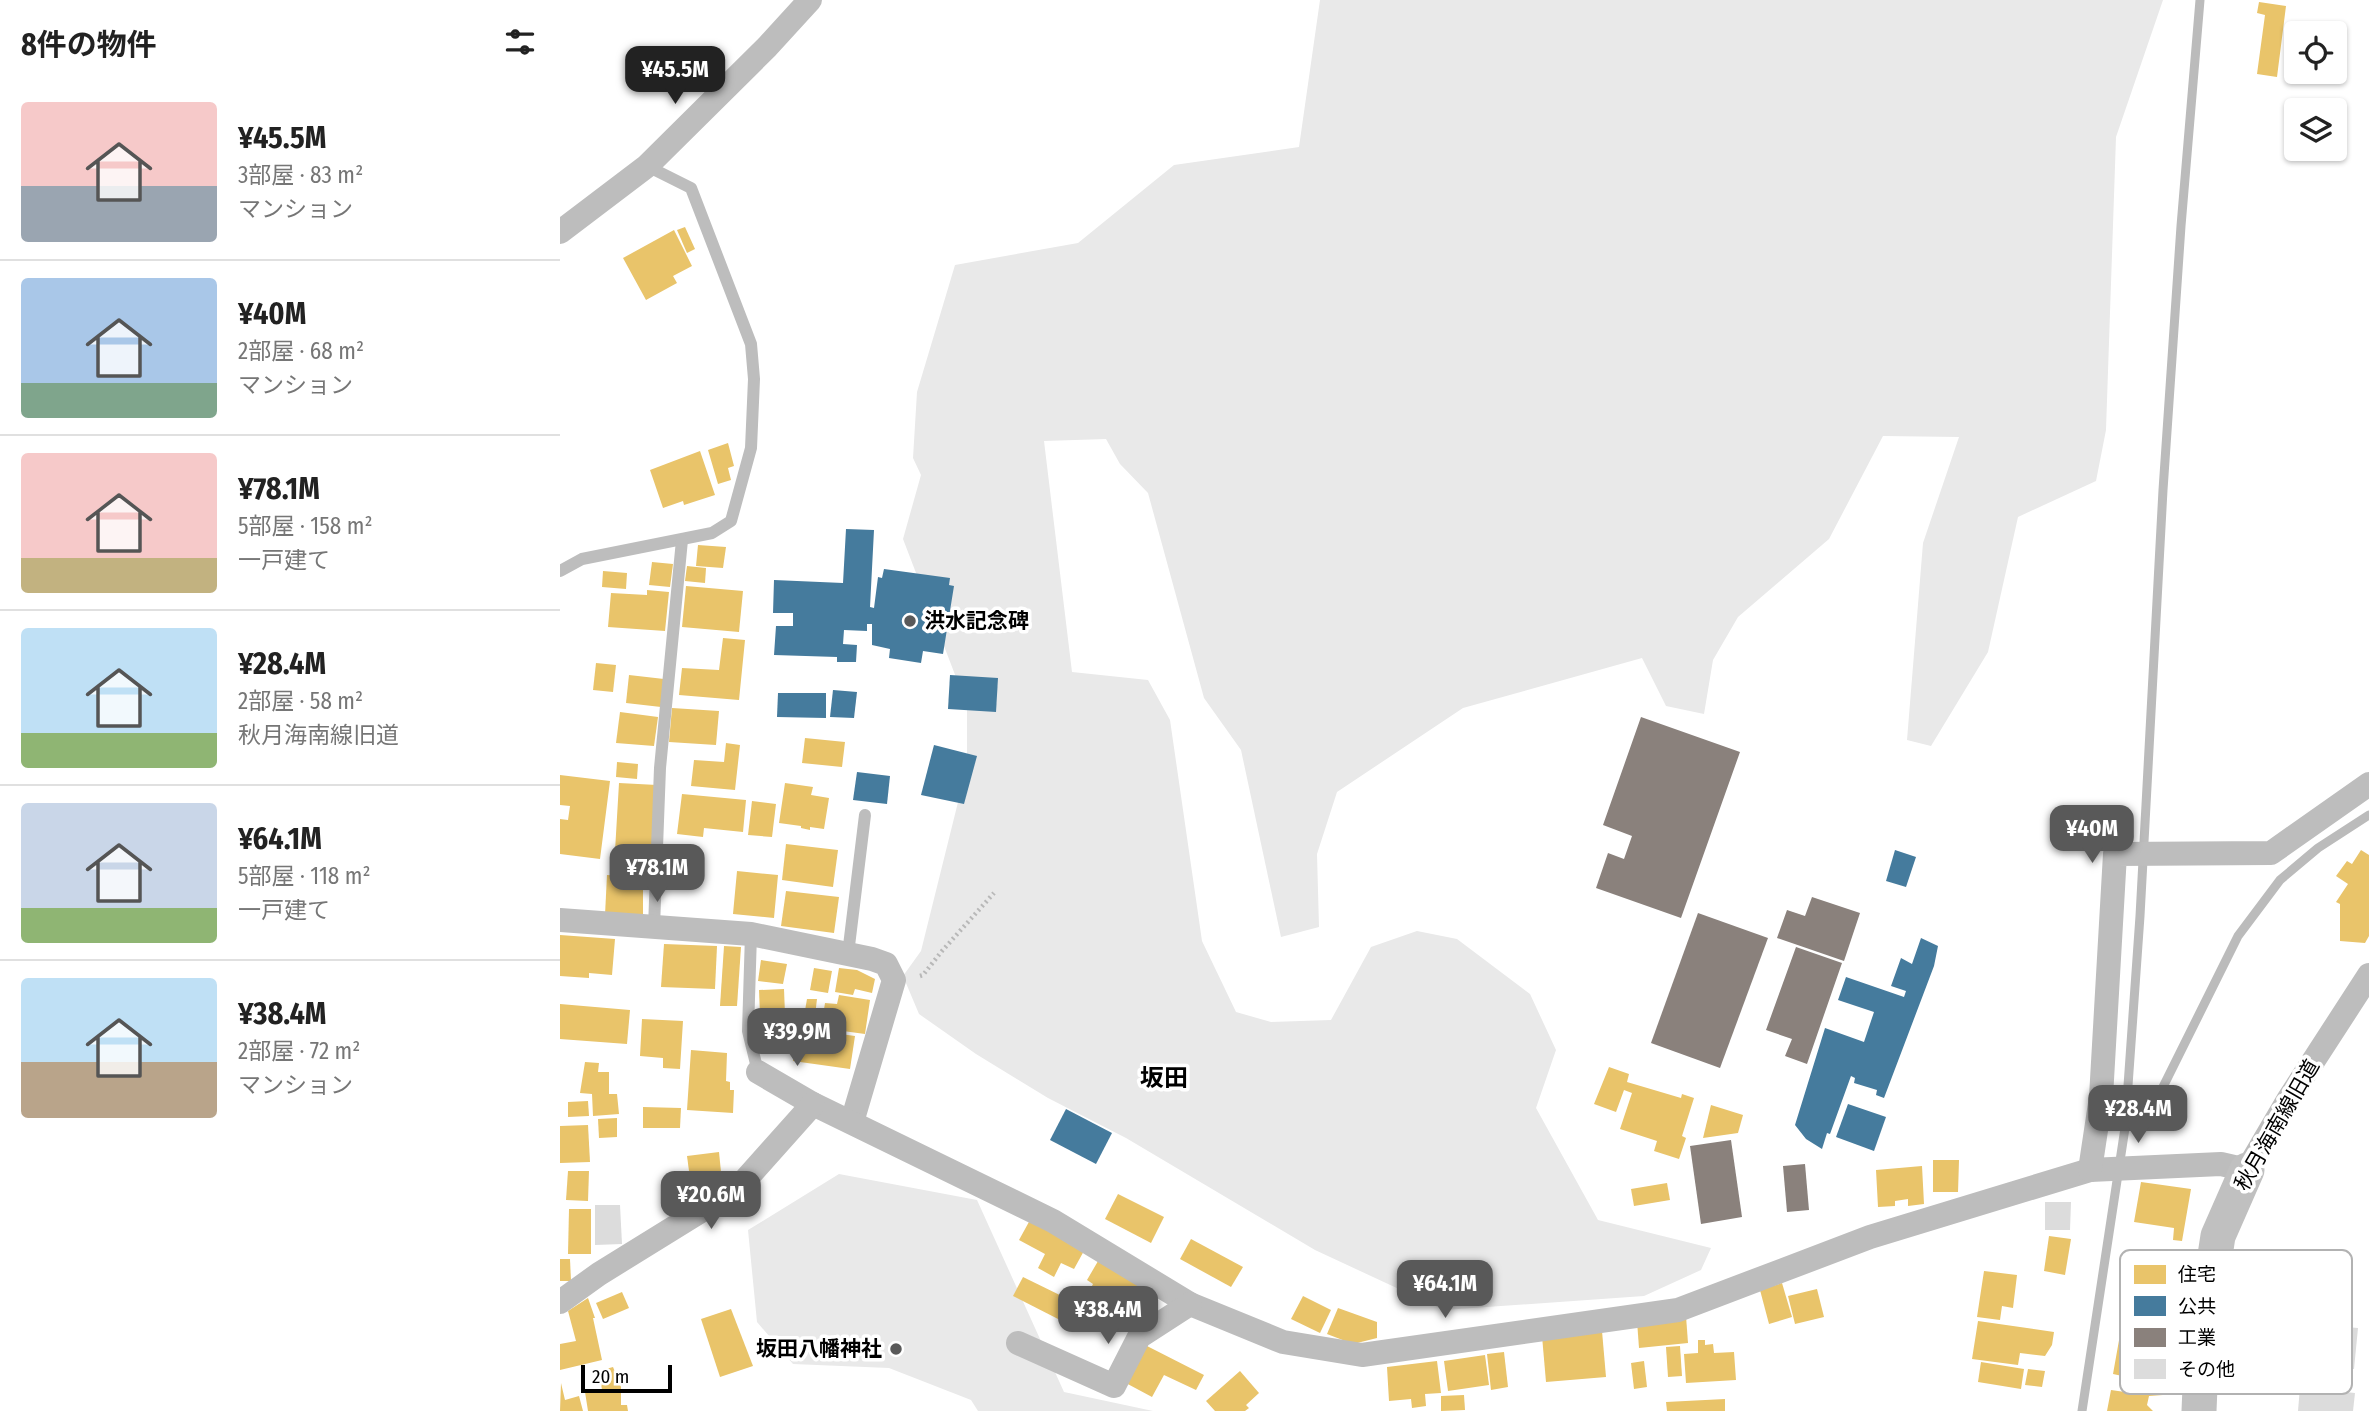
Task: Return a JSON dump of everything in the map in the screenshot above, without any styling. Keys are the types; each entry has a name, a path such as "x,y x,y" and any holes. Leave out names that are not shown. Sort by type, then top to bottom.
{"street":[{"path":"560,232 647,166 767,47 810,0"},
{"path":"2097,1170 2115,854 2271,853 2369,784"},
{"path":"560,919 751,934 886,964 894,980 852,1122"},
{"name":"秋月海南線旧道","path":"2216,1250 2218,1236 2247,1170 2288,1100 2369,975"},
{"path":"758,1072 813,1104 1053,1221 1190,1304 1283,1342 1362,1354 1678,1310 1870,1237 2097,1170 2221,1164 2247,1170"},
{"path":"560,1302 599,1274 738,1188 813,1104"},
{"path":"1018,1343 1114,1386 1139,1336 1190,1304"}],"lane":[{"path":"560,571 582,559 712,533 732,521 751,448 751,344 691,188 647,166"},
{"path":"654,927 660,768 682,540"},
{"path":"848,954 864,815"},
{"path":"751,934 748,1031 758,1072"}],"path":[{"path":"894,980 923,975 994,893"}],"shaded area":[{"path":"1320,0 2163,0 2116,137 2106,430 2096,481 2018,517 1988,652 1931,746 1907,740 1923,543 1959,437 1883,436 1829,539 1738,617 1713,660 1704,714 1666,706 1642,658 1463,708 1337,792 1317,854 1319,927 1281,937 1241,750 1204,698 1148,493 1120,464 1106,439 1044,441 1072,672 1148,680 1170,720 1202,941 1236,1012 1271,1022 1331,1020 1371,947 1417,931 1457,939 1530,994 1556,1050 1536,1108 1598,1220 1711,1248 1701,1270 1644,1296 1444,1310 1315,1250 1126,1138 1048,1098 976,1054 919,1014 903,976 921,951 967,766 967,706 903,539 921,475 913,458 917,392 955,265 1078,243 1174,165 1299,147"},
{"path":"839,1174 977,1200 1064,1392 1153,1411 978,1411 971,1400 889,1368 793,1364 757,1322 748,1230"}],"building: 住宅":[{"path":"2259,2 2286,6 2277,77 2257,74 2265,15 2257,13"},
{"path":"685,227 695,249 687,253 677,230"},
{"path":"674,230 692,266 673,276 677,283 646,300 623,258"},
{"path":"728,443 734,466 728,468 731,480 718,484 708,450"},
{"path":"700,451 715,495 684,505 683,501 663,508 650,470"},
{"path":"698,545 726,547 723,568 696,566"},
{"path":"652,562 673,564 670,587 649,585"},
{"path":"687,566 706,568 705,583 685,581"},
{"path":"603,571 627,573 626,589 602,587"},
{"path":"686,586 743,591 739,632 682,627"},
{"path":"647,590 669,592 665,631 608,627 611,593 647,595"},
{"path":"723,638 745,640 739,700 679,695 682,668 719,670"},
{"path":"596,663 616,665 613,692 593,690"},
{"path":"629,675 664,679 661,707 626,703"},
{"path":"672,708 719,711 716,745 669,742"},
{"path":"620,712 658,717 654,746 616,743"},
{"path":"805,738 845,742 842,767 802,763"},
{"path":"726,743 740,745 735,790 691,786 694,760 724,762"},
{"path":"617,762 638,764 637,779 616,777"},
{"path":"560,775 610,781 600,859 560,854 560,819 568,820 570,806 560,805"},
{"path":"619,783 657,785 652,867 642,867 643,852 615,851"},
{"path":"785,783 813,787 811,795 829,798 824,829 810,827 810,830 779,823"},
{"path":"682,794 746,800 743,832 704,828 703,837 677,834"},
{"path":"752,801 776,804 772,837 748,835"},
{"path":"786,844 838,850 833,887 782,880"},
{"path":"2361,850 2369,855 2369,936 2365,943 2340,941 2340,904 2336,902 2348,884 2336,876 2347,861 2352,864"},
{"path":"737,871 778,875 774,918 733,914"},
{"path":"607,875 643,877 643,916 605,915"},
{"path":"786,891 839,897 834,933 781,926"},
{"path":"560,935 615,939 612,975 589,973 589,978 560,976"},
{"path":"664,944 717,946 715,989 661,987"},
{"path":"724,946 741,947 737,1006 720,1006"},
{"path":"761,960 787,964 783,984 758,981"},
{"path":"814,968 832,971 828,993 810,990"},
{"path":"839,968 857,970 875,979 872,993 855,989 853,995 835,992"},
{"path":"784,989 786,1039 761,1040 759,990"},
{"path":"839,995 870,1000 865,1034 821,1028 825,1003 837,1004"},
{"path":"807,999 817,999 814,1024 803,1022"},
{"path":"560,1004 630,1010 627,1044 560,1039"},
{"path":"642,1019 683,1021 680,1069 663,1068 663,1058 640,1056"},
{"path":"797,1028 855,1036 850,1069 793,1061"},
{"path":"691,1050 727,1053 726,1081 730,1082 730,1090 734,1090 733,1113 687,1110"},
{"path":"585,1062 599,1063 598,1072 609,1072 609,1094 617,1094 619,1114 593,1116 592,1094 580,1093"},
{"path":"1609,1067 1629,1074 1627,1082 1681,1098 1682,1094 1694,1098 1682,1136 1686,1138 1679,1159 1654,1151 1657,1141 1620,1129 1632,1093 1624,1090 1616,1112 1594,1104"},
{"path":"588,1101 589,1116 568,1117 568,1102"},
{"path":"1711,1105 1743,1115 1738,1133 1703,1138"},
{"path":"643,1107 681,1108 680,1128 643,1128"},
{"path":"617,1118 617,1137 599,1138 598,1119"},
{"path":"588,1125 590,1162 560,1163 560,1126"},
{"path":"719,1152 722,1182 691,1186 687,1156"},
{"path":"1933,1160 1959,1160 1958,1192 1933,1192"},
{"path":"1922,1166 1924,1204 1908,1206 1908,1199 1895,1201 1895,1206 1878,1207 1876,1170"},
{"path":"568,1171 589,1171 588,1201 566,1200"},
{"path":"2141,1182 2191,1189 2182,1241 2173,1240 2174,1228 2134,1222"},
{"path":"1667,1183 1670,1200 1634,1206 1631,1189"},
{"path":"1118,1194 1164,1217 1151,1243 1105,1219"},
{"path":"569,1209 591,1209 591,1254 568,1254"},
{"path":"1030,1220 1085,1249 1074,1269 1061,1263 1054,1277 1038,1268 1045,1254 1019,1240"},
{"path":"2049,1236 2071,1239 2065,1275 2044,1271"},
{"path":"1191,1239 1243,1267 1231,1287 1180,1259"},
{"path":"1101,1256 1159,1287 1148,1307 1116,1292 1106,1313 1084,1302 1093,1284 1087,1280"},
{"path":"560,1259 570,1259 571,1281 560,1281"},
{"path":"1984,1271 2017,1275 2013,1308 2002,1306 2000,1320 1977,1317"},
{"path":"1023,1277 1072,1301 1062,1321 1013,1296"},
{"path":"1782,1283 1792,1317 1769,1324 1760,1290"},
{"path":"1817,1289 1824,1317 1795,1324 1788,1296"},
{"path":"622,1292 629,1308 603,1319 596,1303"},
{"path":"1303,1296 1331,1310 1320,1333 1291,1319"},
{"path":"588,1298 595,1318 602,1360 560,1370 560,1344 576,1341 568,1311"},
{"path":"1338,1308 1377,1322 1377,1338 1353,1344 1327,1334"},
{"path":"731,1309 753,1366 720,1377 701,1319"},
{"path":"1686,1316 1688,1343 1639,1348 1637,1321"},
{"path":"1978,1321 2054,1332 2052,1345 2045,1356 2020,1353 2018,1365 1972,1359"},
{"path":"1602,1331 1606,1377 1546,1382 1542,1336"},
{"path":"2120,1335 2120,1376 2113,1374"},
{"path":"1698,1340 1705,1340 1705,1345 1713,1344 1714,1353 1734,1352 1736,1380 1686,1383 1684,1354 1698,1353"},
{"path":"1147,1346 1204,1375 1196,1390 1164,1375 1152,1397 1124,1382"},
{"path":"1680,1346 1682,1376 1668,1377 1666,1347"},
{"path":"1504,1352 1508,1387 1491,1390 1487,1354"},
{"path":"1485,1355 1489,1385 1448,1391 1444,1361"},
{"path":"1437,1361 1441,1393 1425,1394 1426,1406 1412,1408 1411,1399 1389,1401 1387,1367"},
{"path":"1644,1361 1647,1387 1634,1389 1631,1363"},
{"path":"1981,1362 2024,1369 2021,1389 1978,1382"},
{"path":"613,1367 621,1387 621,1405 627,1405 628,1411 588,1411 585,1392 602,1390 599,1371"},
{"path":"2028,1369 2045,1371 2042,1387 2025,1385"},
{"path":"1240,1371 1259,1393 1246,1405 1249,1408 1245,1411 1215,1411 1206,1401"},
{"path":"561,1383 565,1400 579,1396 583,1411 560,1411"},
{"path":"2111,1390 2120,1391 2120,1394 2163,1394 2149,1396 2147,1405 2153,1411 2107,1411"},
{"path":"1464,1395 1465,1410 1441,1411 1441,1396"},
{"path":"1725,1399 1725,1411 1667,1411 1666,1402"}],"building: 公共":[{"path":"846,529 874,530 870,607 874,608 878,577 882,578 884,569 950,578 949,585 954,586 943,654 923,651 921,663 889,658 890,649 872,645 872,624 867,624 867,631 844,630 843,644 857,645 856,662 837,662 837,657 774,655 776,626 793,626 793,613 773,613 774,580 843,583"},
{"path":"950,675 998,678 996,712 948,709"},
{"path":"833,690 857,692 854,718 830,717"},
{"path":"778,693 826,693 826,718 777,717"},
{"path":"934,745 977,756 964,804 921,795"},
{"path":"857,772 890,776 887,804 853,800"},
{"path":"1895,850 1916,857 1906,887 1886,881"},
{"path":"1921,938 1938,946 1934,966 1884,1098 1876,1095 1877,1090 1854,1083 1855,1078 1851,1076 1822,1149 1806,1139 1795,1125 1825,1028 1864,1042 1874,1012 1838,1000 1846,977 1904,997 1906,991 1891,986 1901,958 1912,964"},
{"path":"1848,1104 1886,1117 1874,1151 1836,1137"},
{"path":"1066,1109 1112,1133 1096,1164 1050,1140"}],"building: 工業":[{"path":"1641,717 1740,752 1681,918 1596,888 1608,853 1624,859 1632,836 1603,825"},
{"path":"1812,897 1860,913 1844,961 1777,938 1787,910 1805,916"},
{"path":"1698,913 1768,938 1720,1068 1651,1043"},
{"path":"1796,947 1842,963 1807,1064 1785,1056 1792,1039 1766,1030"},
{"path":"1731,1140 1742,1217 1701,1224 1690,1146"},
{"path":"1805,1164 1809,1210 1787,1212 1783,1166"}],"building: その他":[{"path":"2045,1202 2071,1202 2070,1230 2045,1230"},
{"path":"595,1205 620,1205 622,1244 595,1245"},
{"path":"2352,1328 2358,1328 2352,1369"},
{"path":"2355,1393 2353,1411 2298,1411 2299,1394"}],"waterway":[{"path":"2082,1411 2125,1128 2140,916 2163,490 2200,0"},
{"path":"2125,1128 2161,1091 2238,936 2280,880 2318,848 2369,815"}],"place":[{"name":"洪水記念碑","path":"910,621"},
{"name":"坂田八幡神社","path":"896,1349"}],"district":[{"name":"坂田","path":"1164,1078"}]}
